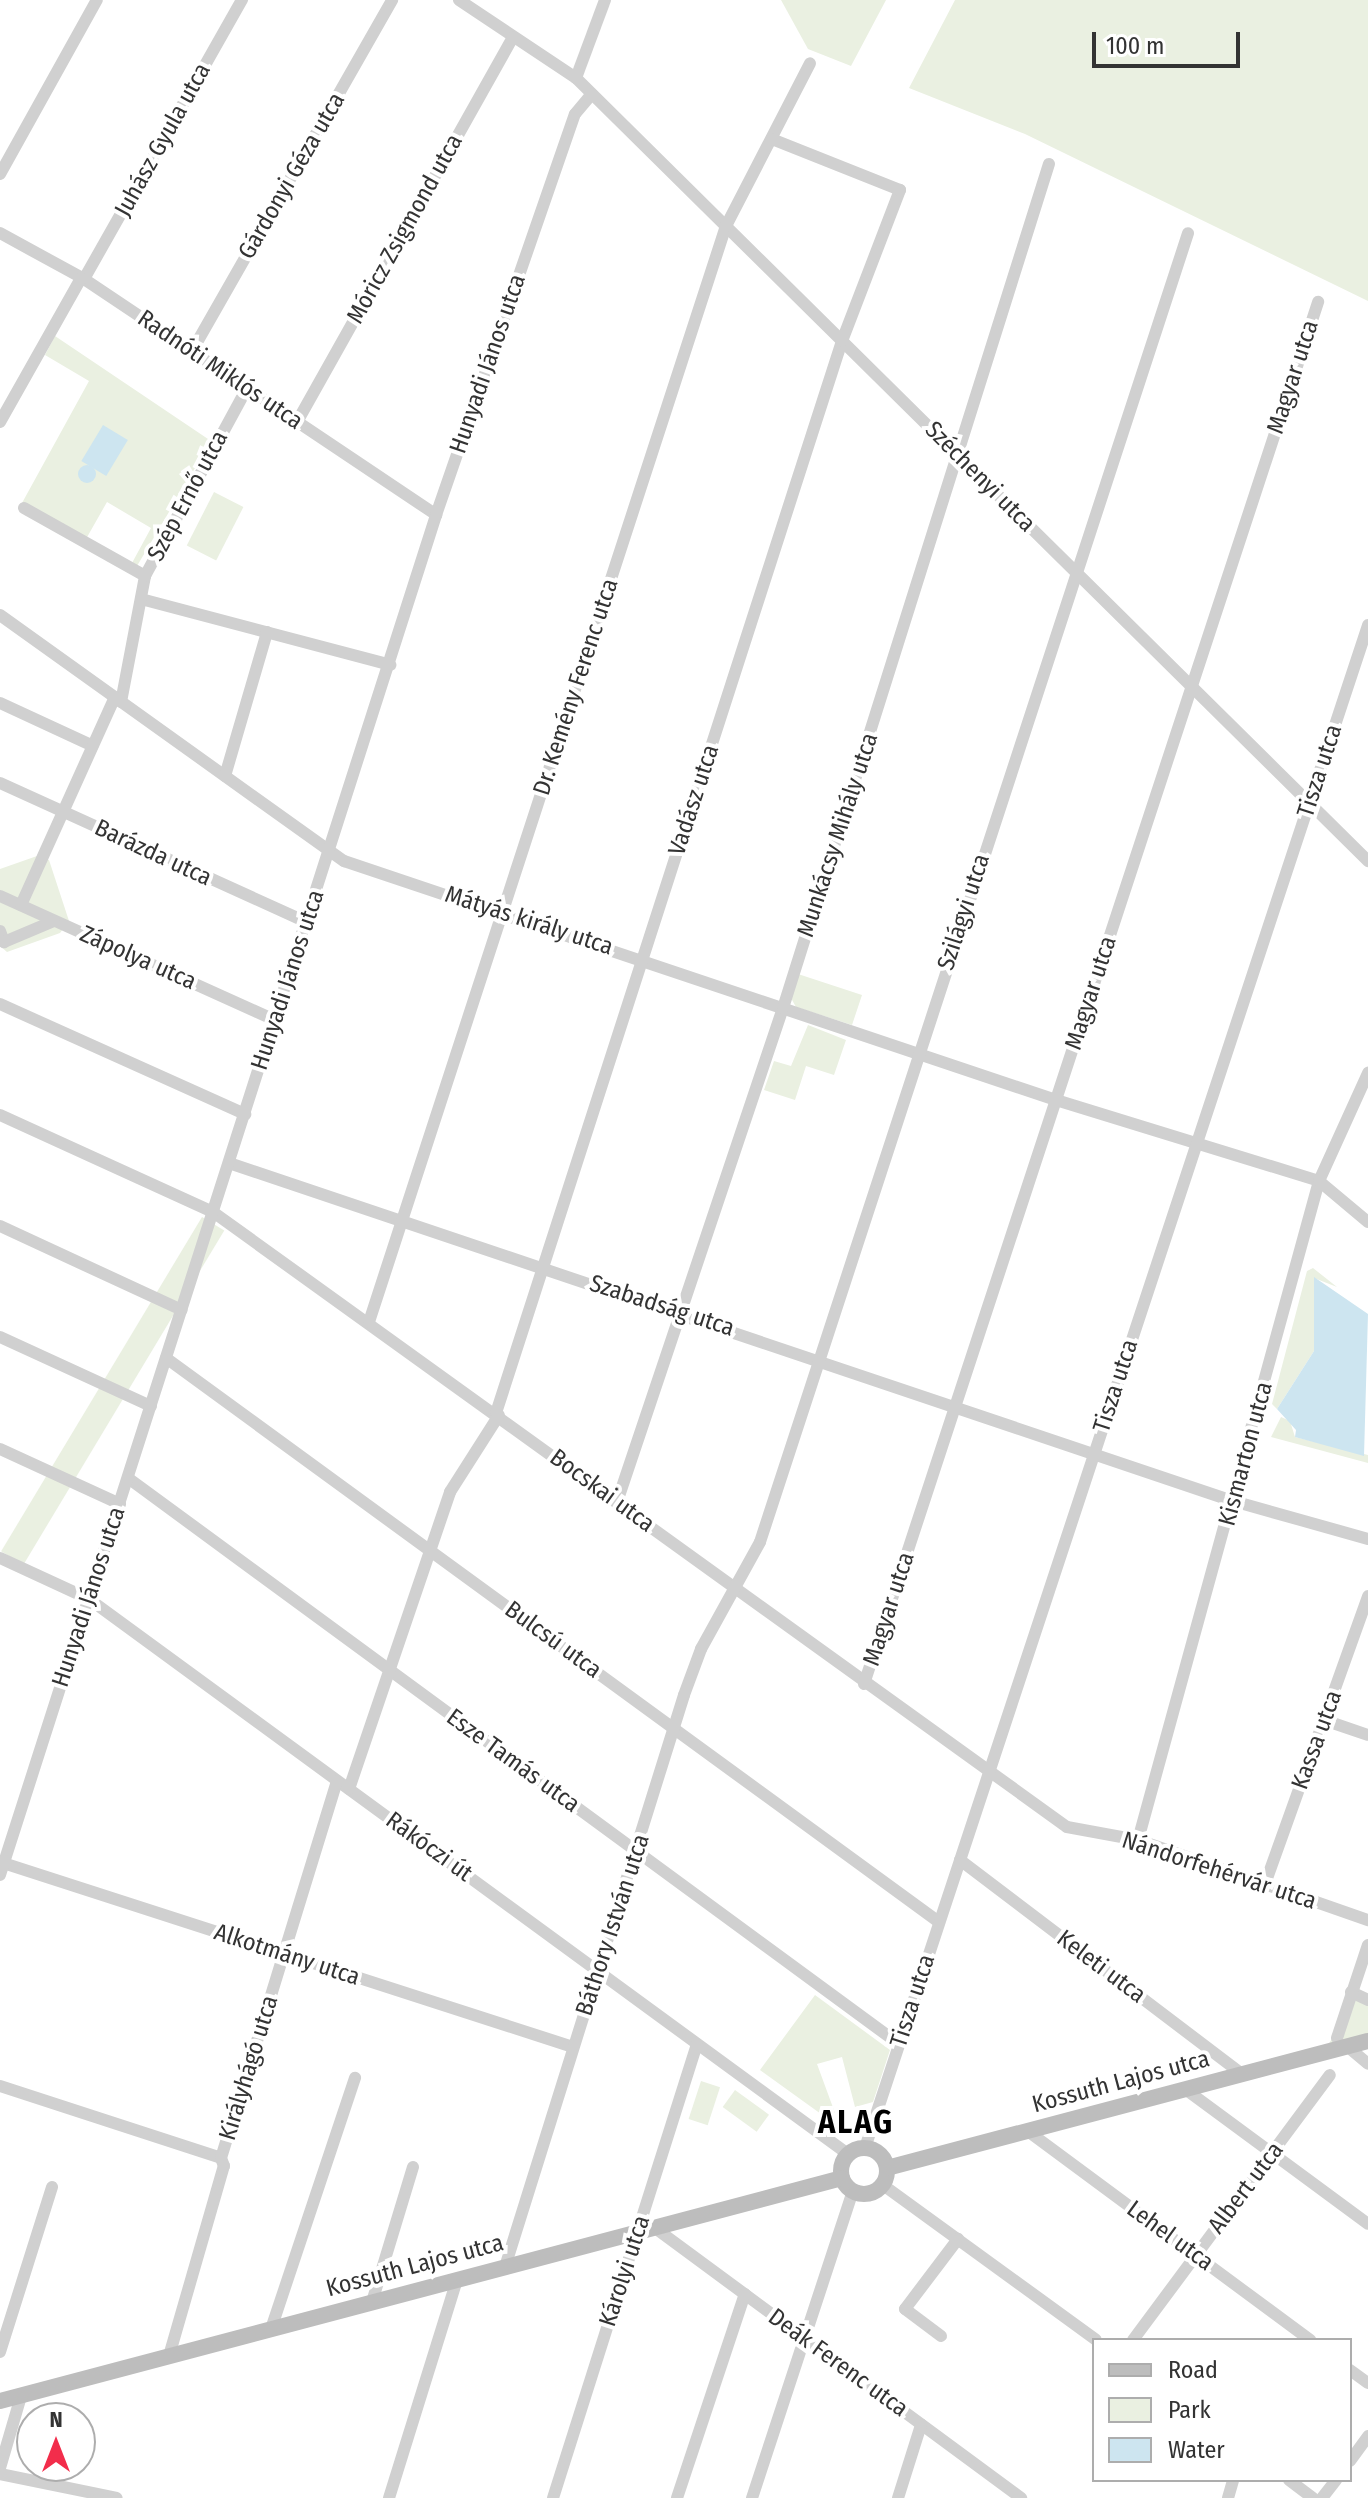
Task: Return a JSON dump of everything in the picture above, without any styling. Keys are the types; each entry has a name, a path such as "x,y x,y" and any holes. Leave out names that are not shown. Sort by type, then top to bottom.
{"street":[{"path":"0,174 97,0"},
{"name":"Juhász Gyula utca","path":"0,422 242,0"},
{"name":"Gárdonyi Géza utca","path":"192,351 392,0"},
{"name":"Széchenyi utca","path":"459,0 576,78 1368,861"},
{"path":"576,78 605,0"},
{"name":"Móricz Zsigmond utca","path":"297,422 513,37"},
{"name":"Dr. Kemény Ferenc utca","path":"369,1322 726,226 810,63"},
{"name":"Hunyadi János utca","path":"1,1867 436,515 575,114 592,94"},
{"name":"Vadász utca","path":"497,1414 842,341 900,190 772,139"},
{"name":"Munkácsy Mihály utca","path":"617,1502 783,1008 1049,164"},
{"name":"Radnóti Miklós utca","path":"0,233 83,278 436,515"},
{"name":"Szilágyi utca","path":"737,1590 760,1542 1188,233"},
{"name":"Magyar utca","path":"864,1684 1318,302"},
{"name":"Szép Ernő utca","path":"21,905 93,746 118,700 145,576 247,388"},
{"path":"24,508 145,576"},
{"path":"141,599 390,665"},
{"name":"Mátyás király utca","path":"0,615 352,864 503,911 918,1053"},
{"name":"Tisza utca","path":"865,2148 1368,625"},
{"path":"225,776 267,632"},
{"path":"0,703 93,746"},
{"name":"Barázda utca","path":"0,783 307,922"},
{"name":"Zápolya utca","path":"0,896 275,1020"},
{"path":"1,941 54,921"},
{"path":"0,1004 245,1114"},
{"path":"918,1053 1056,1100 1319,1181 1368,1222"},
{"name":"Kismarton utca","path":"1138,1840 1319,1181 1368,1073"},
{"name":"Bocskai utca","path":"0,1115 213,1212 497,1414 989,1773"},
{"name":"Szabadság utca","path":"229,1163 1095,1450 1233,1501 1368,1539"},
{"path":"0,1226 182,1310"},
{"path":"0,1337 151,1406"},
{"name":"Bulcsú utca","path":"166,1358 939,1922"},
{"path":"349,1789 450,1492 497,1414"},
{"path":"0,1449 120,1504"},
{"name":"Esze Tamás utca","path":"128,1478 899,2044"},
{"name":"Rákóczi út","path":"0,1558 89,1599 848,2154"},
{"name":"Báthory István utca","path":"505,2267 638,1852 673,1728 701,1649 737,1590"},
{"name":"Kassa utca","path":"1265,1884 1368,1596"},
{"path":"1324,1720 1368,1735"},
{"name":"Nándorfehérvár utca","path":"989,1773 1067,1827 1138,1840 1368,1920"},
{"name":"Királyhágó utca","path":"169,2356 224,2166 221,2158 337,1781"},
{"name":"Keleti utca","path":"960,1860 1242,2074"},
{"name":"Alkotmány utca","path":"1,1867 573,2047"},
{"path":"1368,1945 1351,1992 1342,2042 1368,2064"},
{"path":"1351,1992 1368,2000"},
{"name":"Kossuth Lajos utca","path":"887,2168 1242,2074 1342,2042 1368,2041"},
{"name":"Károlyi utca","path":"553,2498 697,2044"},
{"name":"Albert utca","path":"1134,2338 1330,2075"},
{"path":"271,2329 355,2078"},
{"path":"0,2086 221,2158"},
{"path":"1185,2089 1368,2224"},
{"name":"Lehel utca","path":"1029,2132 1307,2338"},
{"path":"752,2498 804,2338 848,2184 848,2154 865,2148 877,2151 887,2168 883,2185"},
{"path":"372,2302 413,2167"},
{"path":"848,2184 866,2193 883,2185"},
{"name":"Kossuth Lajos utca","path":"0,2401 637,2232 848,2184"},
{"path":"883,2185 1093,2338"},
{"path":"0,2352 52,2187"},
{"name":"Deák Ferenc utca","path":"655,2228 1021,2498"},
{"path":"941,2336 905,2309 958,2239"},
{"path":"389,2498 457,2280"},
{"path":"677,2498 745,2294"},
{"path":"0,2468 21,2396"},
{"path":"898,2498 921,2425"},
{"path":"1352,2458 1368,2436"},
{"path":"0,2474 117,2498"},
{"path":"1292,2482 1313,2498"},
{"path":"1322,2498 1334,2482"}],"green space":[{"path":"781,0 886,0 851,66 808,49"},
{"path":"955,0 1368,0 1368,301 1025,134 909,88"},
{"path":"55,336 211,441 137,566 132,563 151,528 107,502 86,539 22,503 89,381 45,355"},
{"path":"214,492 243,507 216,560 187,545"},
{"path":"37,856 49,860 69,921 60,933 7,952 0,946 0,869"},
{"path":"798,974 862,995 852,1025 796,1007 791,998"},
{"path":"808,1025 846,1040 834,1075 806,1066 795,1100 764,1090 774,1061 791,1066"},
{"path":"202,1217 224,1230 23,1565 1,1551"},
{"path":"1313,1268 1337,1287 1314,1278 1314,1351 1277,1409 1272,1404 1307,1271"},
{"path":"1281,1417 1290,1421 1295,1437 1368,1455 1368,1463 1271,1437"},
{"path":"815,1995 890,2050 873,2102 855,2107 842,2057 817,2064 835,2113 821,2114 760,2070"},
{"path":"1356,2000 1368,2004 1368,2035 1328,2045"},
{"path":"701,2081 720,2087 708,2125 689,2119"},
{"path":"735,2090 769,2115 757,2132 723,2107"}],"water":[{"path":"103,425 128,440 106,476 81,461"},
{"path":"87,465 96,474 87,483 78,474"},
{"path":"1314,1277 1368,1314 1364,1456 1295,1437 1296,1430 1277,1409 1314,1351"}],"district":[{"name":"ALAG","path":"856,2122"}]}
